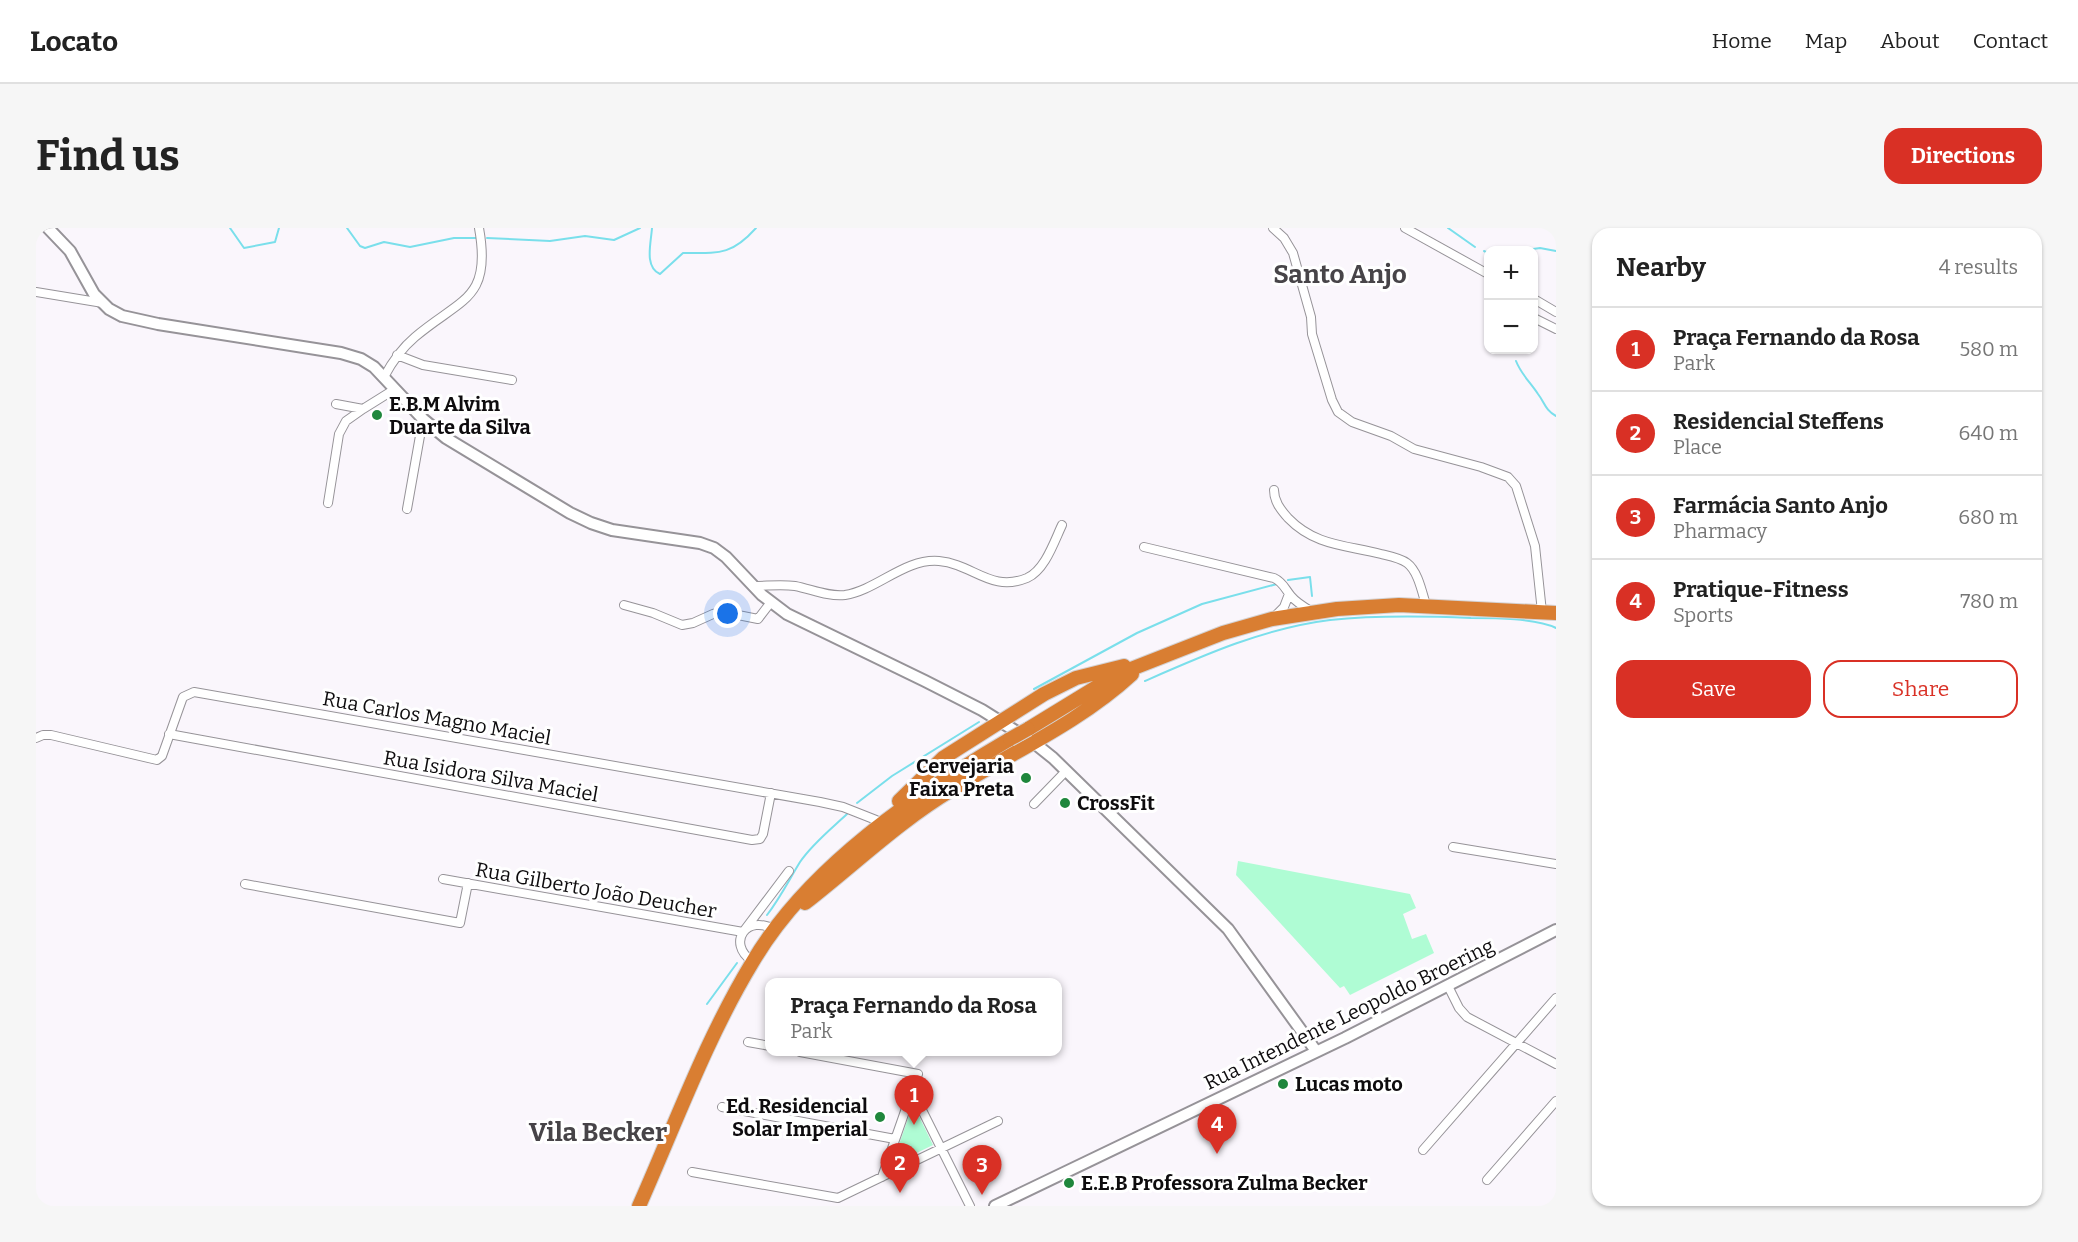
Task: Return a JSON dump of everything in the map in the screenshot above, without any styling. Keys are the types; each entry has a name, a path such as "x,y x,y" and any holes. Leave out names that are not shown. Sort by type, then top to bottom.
{"highway":[{"path":"834,862 923,794 1095,688 1143,664 1223,633 1272,619 1366,606 1426,605 1549,613"},
{"path":"639,1206 717,1028 752,961 777,927 834,862 876,820 916,787 943,758 984,730 1001,722 1044,694 1076,678 1120,668 1152,654 1183,649"},
{"path":"777,927 903,823 951,790 1094,706 1143,664"}],"street":[{"path":"48,228 70,250 89,287 103,303 116,313 129,318 349,355 370,364 423,419 446,438 570,513 612,530 710,546 726,557 771,602 796,620 925,681 1033,742 1228,929 1316,1052"},
{"path":"384,377 414,338 454,310 472,291 478,280 483,259 479,228"},
{"path":"1273,228 1284,238 1293,253 1311,317 1312,334 1335,408 1352,422 1391,436 1414,448 1481,467 1511,479 1516,486 1535,546 1549,613"},
{"path":"1406,228 1484,272"},
{"path":"36,292 103,303"},
{"path":"1538,303 1556,312"},
{"path":"1538,320 1556,329"},
{"path":"398,356 423,365 513,380"},
{"path":"328,502 339,434 346,422 395,389"},
{"path":"336,404 363,409"},
{"path":"407,509 423,419"},
{"path":"1274,490 1276,503 1283,513 1313,538 1384,554 1407,563 1414,572 1426,605"},
{"path":"753,586 790,586 845,595 914,566 939,561 963,567 1006,584 1026,578 1038,570 1062,525"},
{"path":"1144,547 1274,578 1283,584 1289,594 1312,612"},
{"path":"1272,619 1284,607 1289,594"},
{"path":"624,605 653,613 682,625 723,612 758,619 771,602"},
{"name":"Rua Carlos Magno Maciel","path":"36,738 51,735 157,760 162,756 183,697 194,692 771,793 843,807 876,820"},
{"name":"Rua Isidora Silva Maciel","path":"169,734 752,840 760,839 763,832 771,793"},
{"path":"1034,804 1065,771"},
{"path":"1453,847 1556,864"},
{"path":"752,961 743,952 740,944 743,932 789,871"},
{"name":"Rua Gilberto João Deucher","path":"443,879 743,932 754,924 777,927"},
{"path":"245,884 460,923 468,884"},
{"name":"Rua Intendente Leopoldo Broering","path":"995,1206 1316,1052 1556,930"},
{"path":"1448,986 1459,1008 1467,1017 1556,1065"},
{"path":"1423,1150 1556,998"},
{"path":"748,1042 765,1045"},
{"path":"821,1056 918,1074 882,1177"},
{"path":"912,1090 969,1206"},
{"path":"1487,1180 1556,1101"},
{"path":"722,1107 895,1139"},
{"path":"692,1172 838,1198 998,1121"}],"green space":[{"path":"1238,861 1410,894 1416,908 1403,914 1412,939 1426,934 1434,953 1350,995 1344,986 1340,988 1236,875"},
{"path":"913,1104 933,1145 892,1165"}],"waterway":[{"path":"230,228 244,248 275,242 279,228"},
{"path":"347,228 360,246 365,248 384,242 410,247 454,238 477,238"},
{"path":"487,238 550,241 585,236 614,240 640,228"},
{"path":"652,228 650,260 655,271 660,274 683,253 723,251 739,244 756,228"},
{"path":"1448,228 1475,247"},
{"path":"1538,248 1556,251"},
{"path":"1516,361 1547,409 1556,416"},
{"path":"1288,580 1310,577 1312,596"},
{"path":"1034,689 1137,633 1202,604 1277,584"},
{"path":"1145,681 1212,652 1258,636 1330,620 1400,616 1503,619 1527,620 1556,628"},
{"path":"857,803 892,776 979,722"},
{"path":"767,915 805,855 847,814"},
{"path":"707,1004 737,963"}],"place":[{"name":"E.B.M Alvim Duarte da Silva","path":"377,415"},
{"name":"Cervejaria Faixa Preta","path":"1026,778"},
{"name":"CrossFit","path":"1065,803"},
{"name":"Lucas moto","path":"1283,1084"},
{"name":"Ed. Residencial Solar Imperial","path":"880,1117"},
{"name":"Praça Fernando da Rosa","path":"914,1125"},
{"name":"Pratique-Fitness","path":"1217,1154"},
{"name":"E.E.B Professora Zulma Becker","path":"1069,1183"},
{"name":"Residencial Steffens","path":"900,1193"},
{"name":"Farmácia Santo Anjo","path":"982,1195"}],"district":[{"name":"Santo Anjo","path":"1340,274"},
{"name":"Vila Becker","path":"598,1132"}]}
